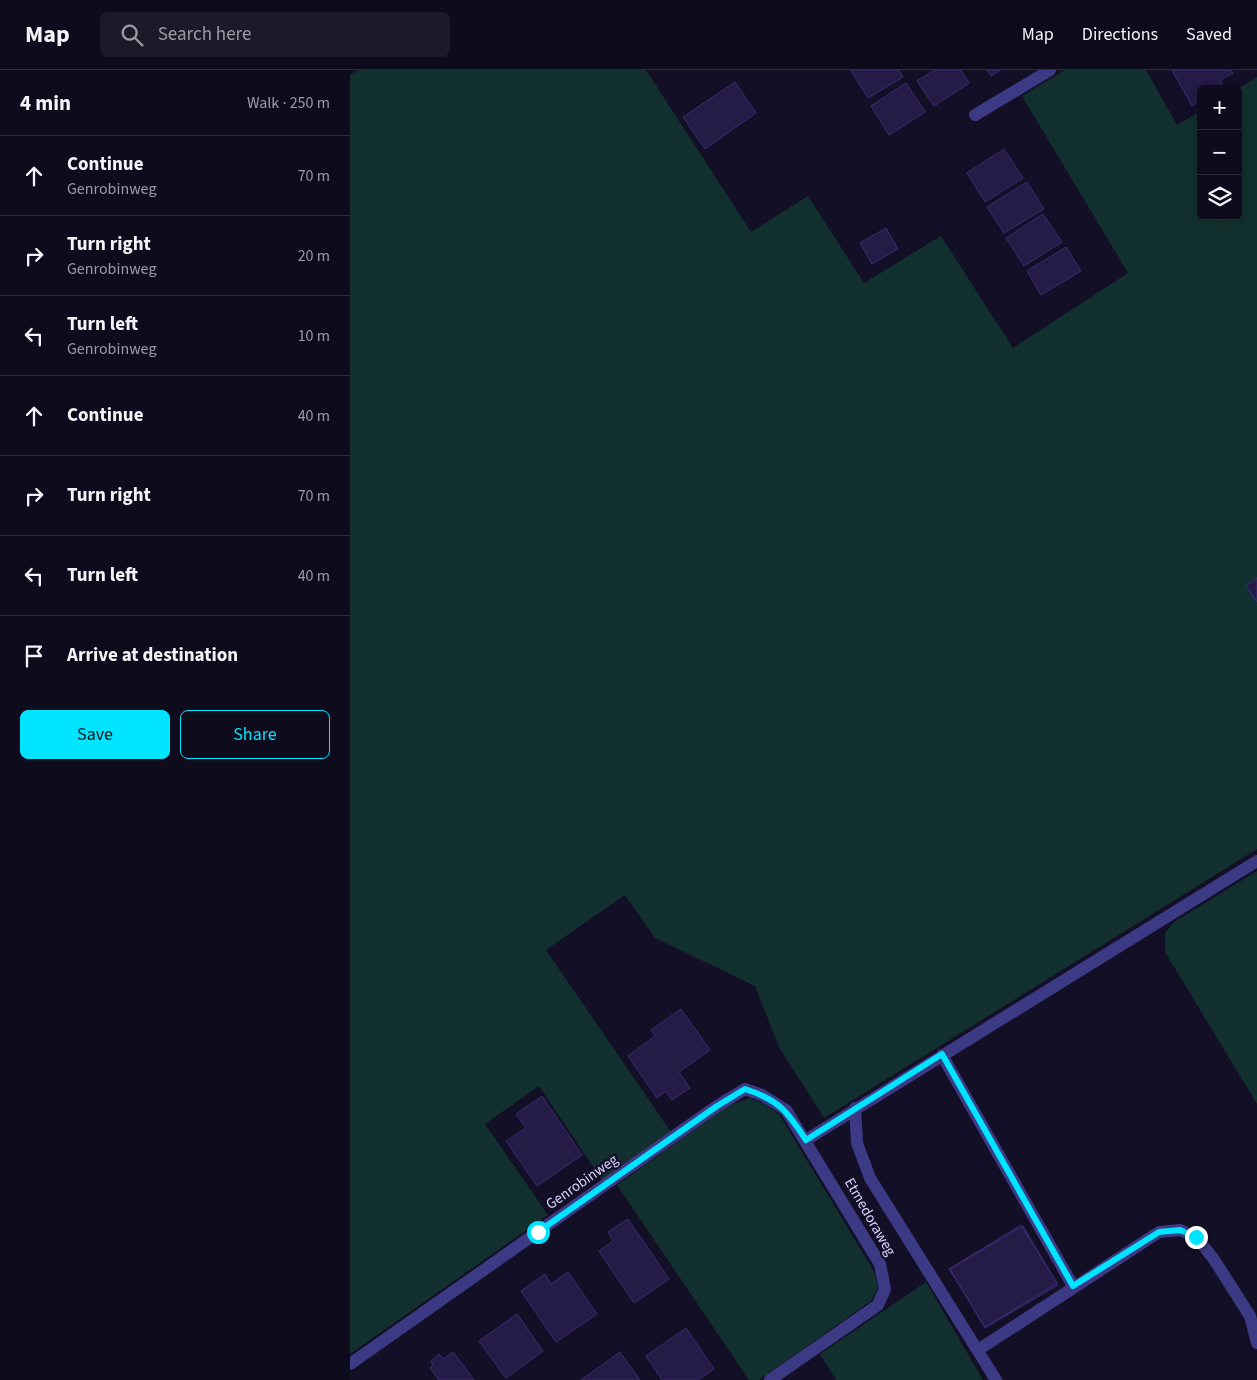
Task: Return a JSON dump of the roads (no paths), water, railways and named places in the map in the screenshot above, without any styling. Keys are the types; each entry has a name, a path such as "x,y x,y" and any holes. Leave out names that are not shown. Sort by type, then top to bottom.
{"street":[{"path":"976,115 1050,70"},
{"path":"806,1140 942,1054 1257,861"},
{"path":"942,1054 1073,1286"},
{"name":"Genrobinweg","path":"350,1364 717,1106 745,1089 762,1095 786,1110 806,1140"},
{"path":"855,1108 857,1143 870,1178 996,1380"},
{"name":"Etmedoraweg","path":"770,1380 878,1305 885,1288 880,1264 806,1140"},
{"path":"978,1350 1073,1286 1159,1232 1180,1230 1196,1237 1213,1258 1250,1316 1257,1343"}]}
